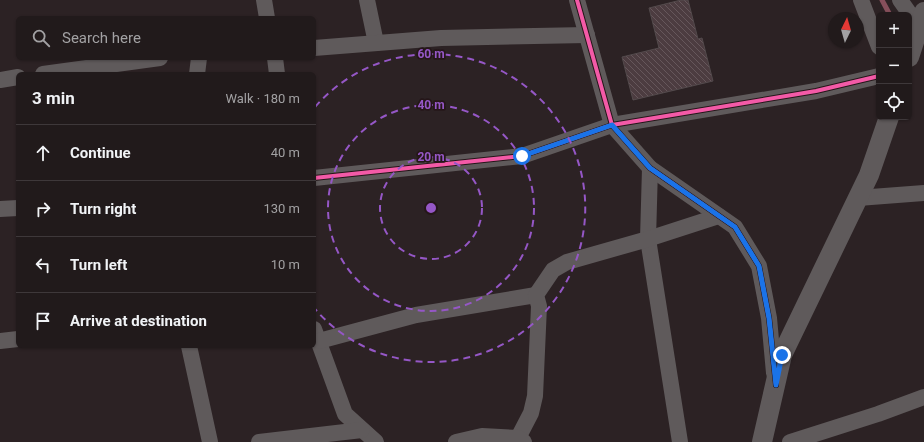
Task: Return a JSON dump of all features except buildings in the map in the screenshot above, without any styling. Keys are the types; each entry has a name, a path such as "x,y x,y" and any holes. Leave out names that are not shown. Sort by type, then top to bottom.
{"street":[{"path":"264,0 267,16"},
{"path":"366,0 376,43"},
{"path":"577,0 612,125 650,168 735,227 759,266 769,318 776,385"},
{"path":"861,0 876,39"},
{"path":"900,0 922,24 912,49"},
{"path":"316,48 440,38 587,35"},
{"path":"58,72 145,60"},
{"path":"197,72 199,60"},
{"path":"275,60 277,72"},
{"path":"0,80 16,77"},
{"path":"316,178 522,156 612,125 816,91 876,77"},
{"path":"762,442 782,355 869,175 888,120"},
{"path":"650,168 648,239 680,442"},
{"path":"858,198 924,193"},
{"path":"0,209 16,208"},
{"path":"376,442 345,414 316,335 416,315 536,295 553,270 567,262 648,239 719,216"},
{"path":"456,442 482,436 521,440 531,413 535,396 539,306 536,295"},
{"path":"0,340 16,339"},
{"path":"189,348 210,442"},
{"path":"790,442 878,414 924,397"},
{"path":"258,442 362,430"}],"waterway":[{"path":"882,0 888,12"}],"cycle path":[{"path":"577,0 612,125 650,168 735,227 759,266 769,318 776,385"},
{"path":"316,178 522,156 612,125 816,91 876,77"}],"route":[{"path":"522,156 612,125 650,168 735,227 759,266 769,318 776,385 782,355"}]}
